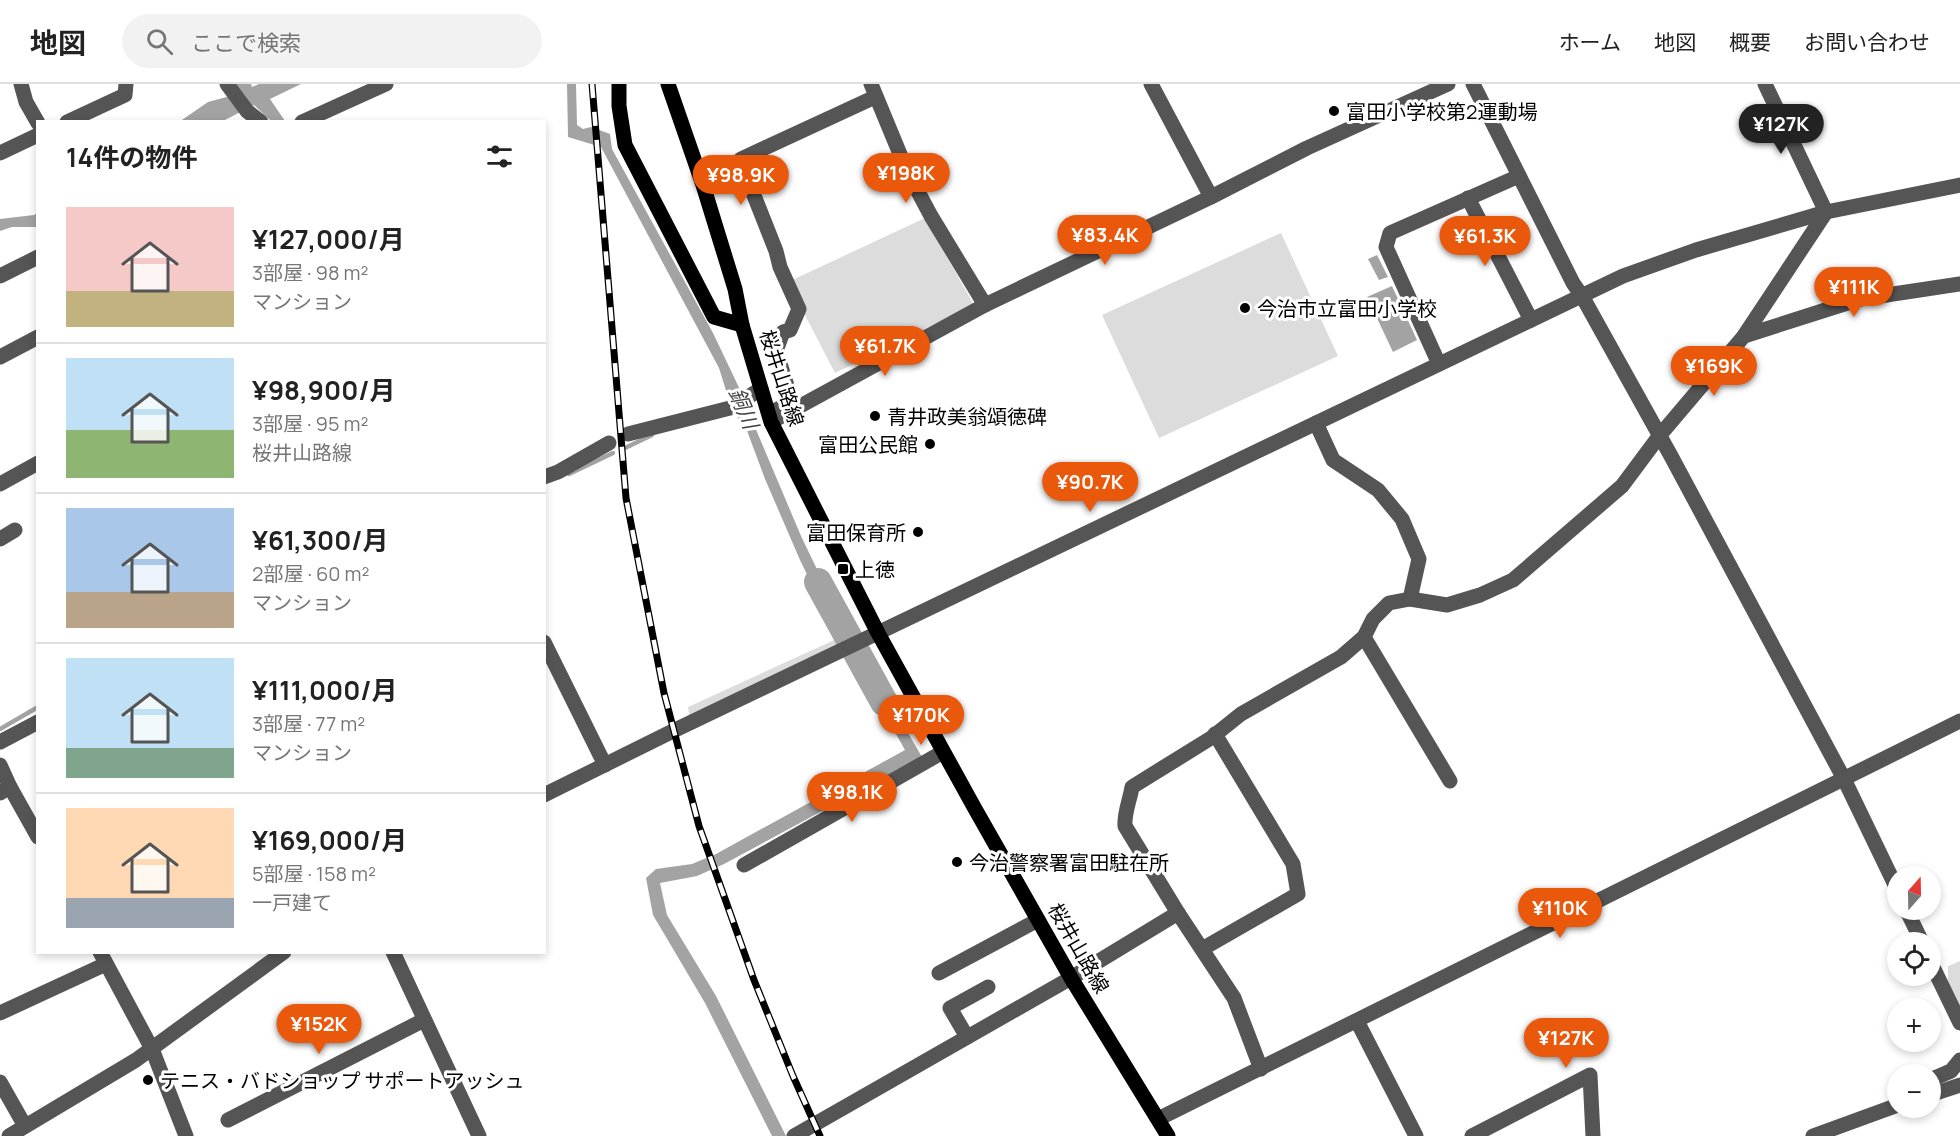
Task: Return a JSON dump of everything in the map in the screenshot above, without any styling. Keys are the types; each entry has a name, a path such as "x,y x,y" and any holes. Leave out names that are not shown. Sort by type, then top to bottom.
{"main road":[{"name":"桜井山路線","path":"619,84 619,106 625,145 714,316 742,325"},
{"name":"桜井山路線","path":"669,84 735,289 742,325 769,418 878,633 943,752 1071,978 1168,1136"}],"street":[{"path":"21,84 26,102 36,120"},
{"path":"227,84 247,111 258,120"},
{"path":"306,120 386,84"},
{"path":"1151,84 1211,197"},
{"path":"769,418 985,305 1211,197 1307,148 1448,84"},
{"path":"1473,84 1573,283 1659,435 1844,779 1887,868"},
{"path":"1765,84 1826,212"},
{"path":"72,120 125,95 126,85"},
{"path":"769,418 786,405 789,392 776,351 783,333 790,330 799,309 780,267 772,241 741,165 741,159 873,90 907,171 931,216 985,305"},
{"path":"0,153 36,136"},
{"path":"1439,364 1386,247 1390,233 1519,176"},
{"path":"546,794 1623,276 1696,250 1826,212 1960,185"},
{"path":"1468,198 1532,320"},
{"path":"1261,1069 1234,998 1178,913 1125,826 1132,787 1215,734 1240,714 1341,657 1364,637 1373,619 1389,603 1410,599 1447,605 1480,595 1513,580 1622,486 1659,435 1744,336 1826,212"},
{"path":"0,276 36,258"},
{"path":"1744,336 1860,299 1960,284"},
{"path":"0,357 36,338"},
{"path":"628,434 730,408 761,389"},
{"path":"1316,423 1333,460 1378,490 1402,519 1419,559 1410,599"},
{"path":"546,476 558,472 609,443"},
{"path":"0,484 36,464"},
{"path":"0,539 15,530"},
{"path":"1364,637 1450,781"},
{"path":"546,646 605,765"},
{"path":"1158,1119 1960,721"},
{"path":"0,742 36,723"},
{"path":"1202,949 1298,894 1293,864 1215,734"},
{"path":"744,865 943,752"},
{"path":"0,765 5,790 36,834"},
{"path":"794,1136 1071,978 1178,913"},
{"path":"939,974 1038,920"},
{"path":"9,1136 136,1060 281,954"},
{"path":"394,954 479,1136"},
{"path":"0,1013 103,958 152,1049 186,1136"},
{"path":"1941,984 1960,1023"},
{"path":"967,1037 950,1008 988,987"},
{"path":"228,1120 424,1020"},
{"path":"1357,1021 1416,1136"},
{"path":"1941,1075 1951,1071 1960,1060"},
{"path":"1472,1136 1590,1074 1593,1136"},
{"path":"0,1082 25,1126"},
{"path":"1941,1091 1960,1085"},
{"path":"1876,1113 1887,1104"},
{"path":"1813,1136 1887,1110"}],"shaded area":[{"path":"925,218 974,305 835,373 788,282"},
{"path":"1281,233 1338,356 1159,438 1102,315"},
{"path":"843,636 848,644 690,720 688,707"},
{"path":"1960,961 1960,1012 1948,984 1948,966"}],"water":[{"path":"236,84 251,84 252,87 259,84 301,84 270,99 284,120 270,120 254,105 225,120 182,120 208,102 241,93"},
{"path":"567,84 576,84 577,125 583,129 591,127 610,134 612,149 713,333 753,417 752,420 801,536 839,615 829,620 800,560 746,428 742,427 728,397 719,368 601,147 568,137"},
{"path":"36,214 36,227 12,227 0,231 0,219"},
{"path":"1377,255 1388,277 1379,280 1368,259"},
{"path":"1392,286 1417,340 1393,352 1367,297"},
{"path":"870,668 922,757 724,864 697,876 660,883 667,915 716,996 786,1136 772,1136 705,1003 653,915 646,878 656,869 692,864 716,854 905,750 861,672"}],"waterway":[{"path":"625,448 652,435"},
{"path":"569,474 613,453"},
{"name":"銅川","path":"818,582 884,702"},
{"path":"0,729 36,708"}],"railway":[{"path":"592,84 626,498 664,693 699,826 754,980 820,1136"}],"place":[{"name":"富田小学校第2運動場","path":"1334,111"},
{"name":"今治市立富田小学校","path":"1245,308"},
{"name":"青井政美翁頌徳碑","path":"875,416"},
{"name":"富田公民館","path":"930,444"},
{"name":"富田保育所","path":"918,532"},
{"name":"上徳","path":"843,569"},
{"name":"今治警察署富田駐在所","path":"957,862"},
{"name":"テニス・バドショップ サポートアッシュ","path":"148,1080"}]}
